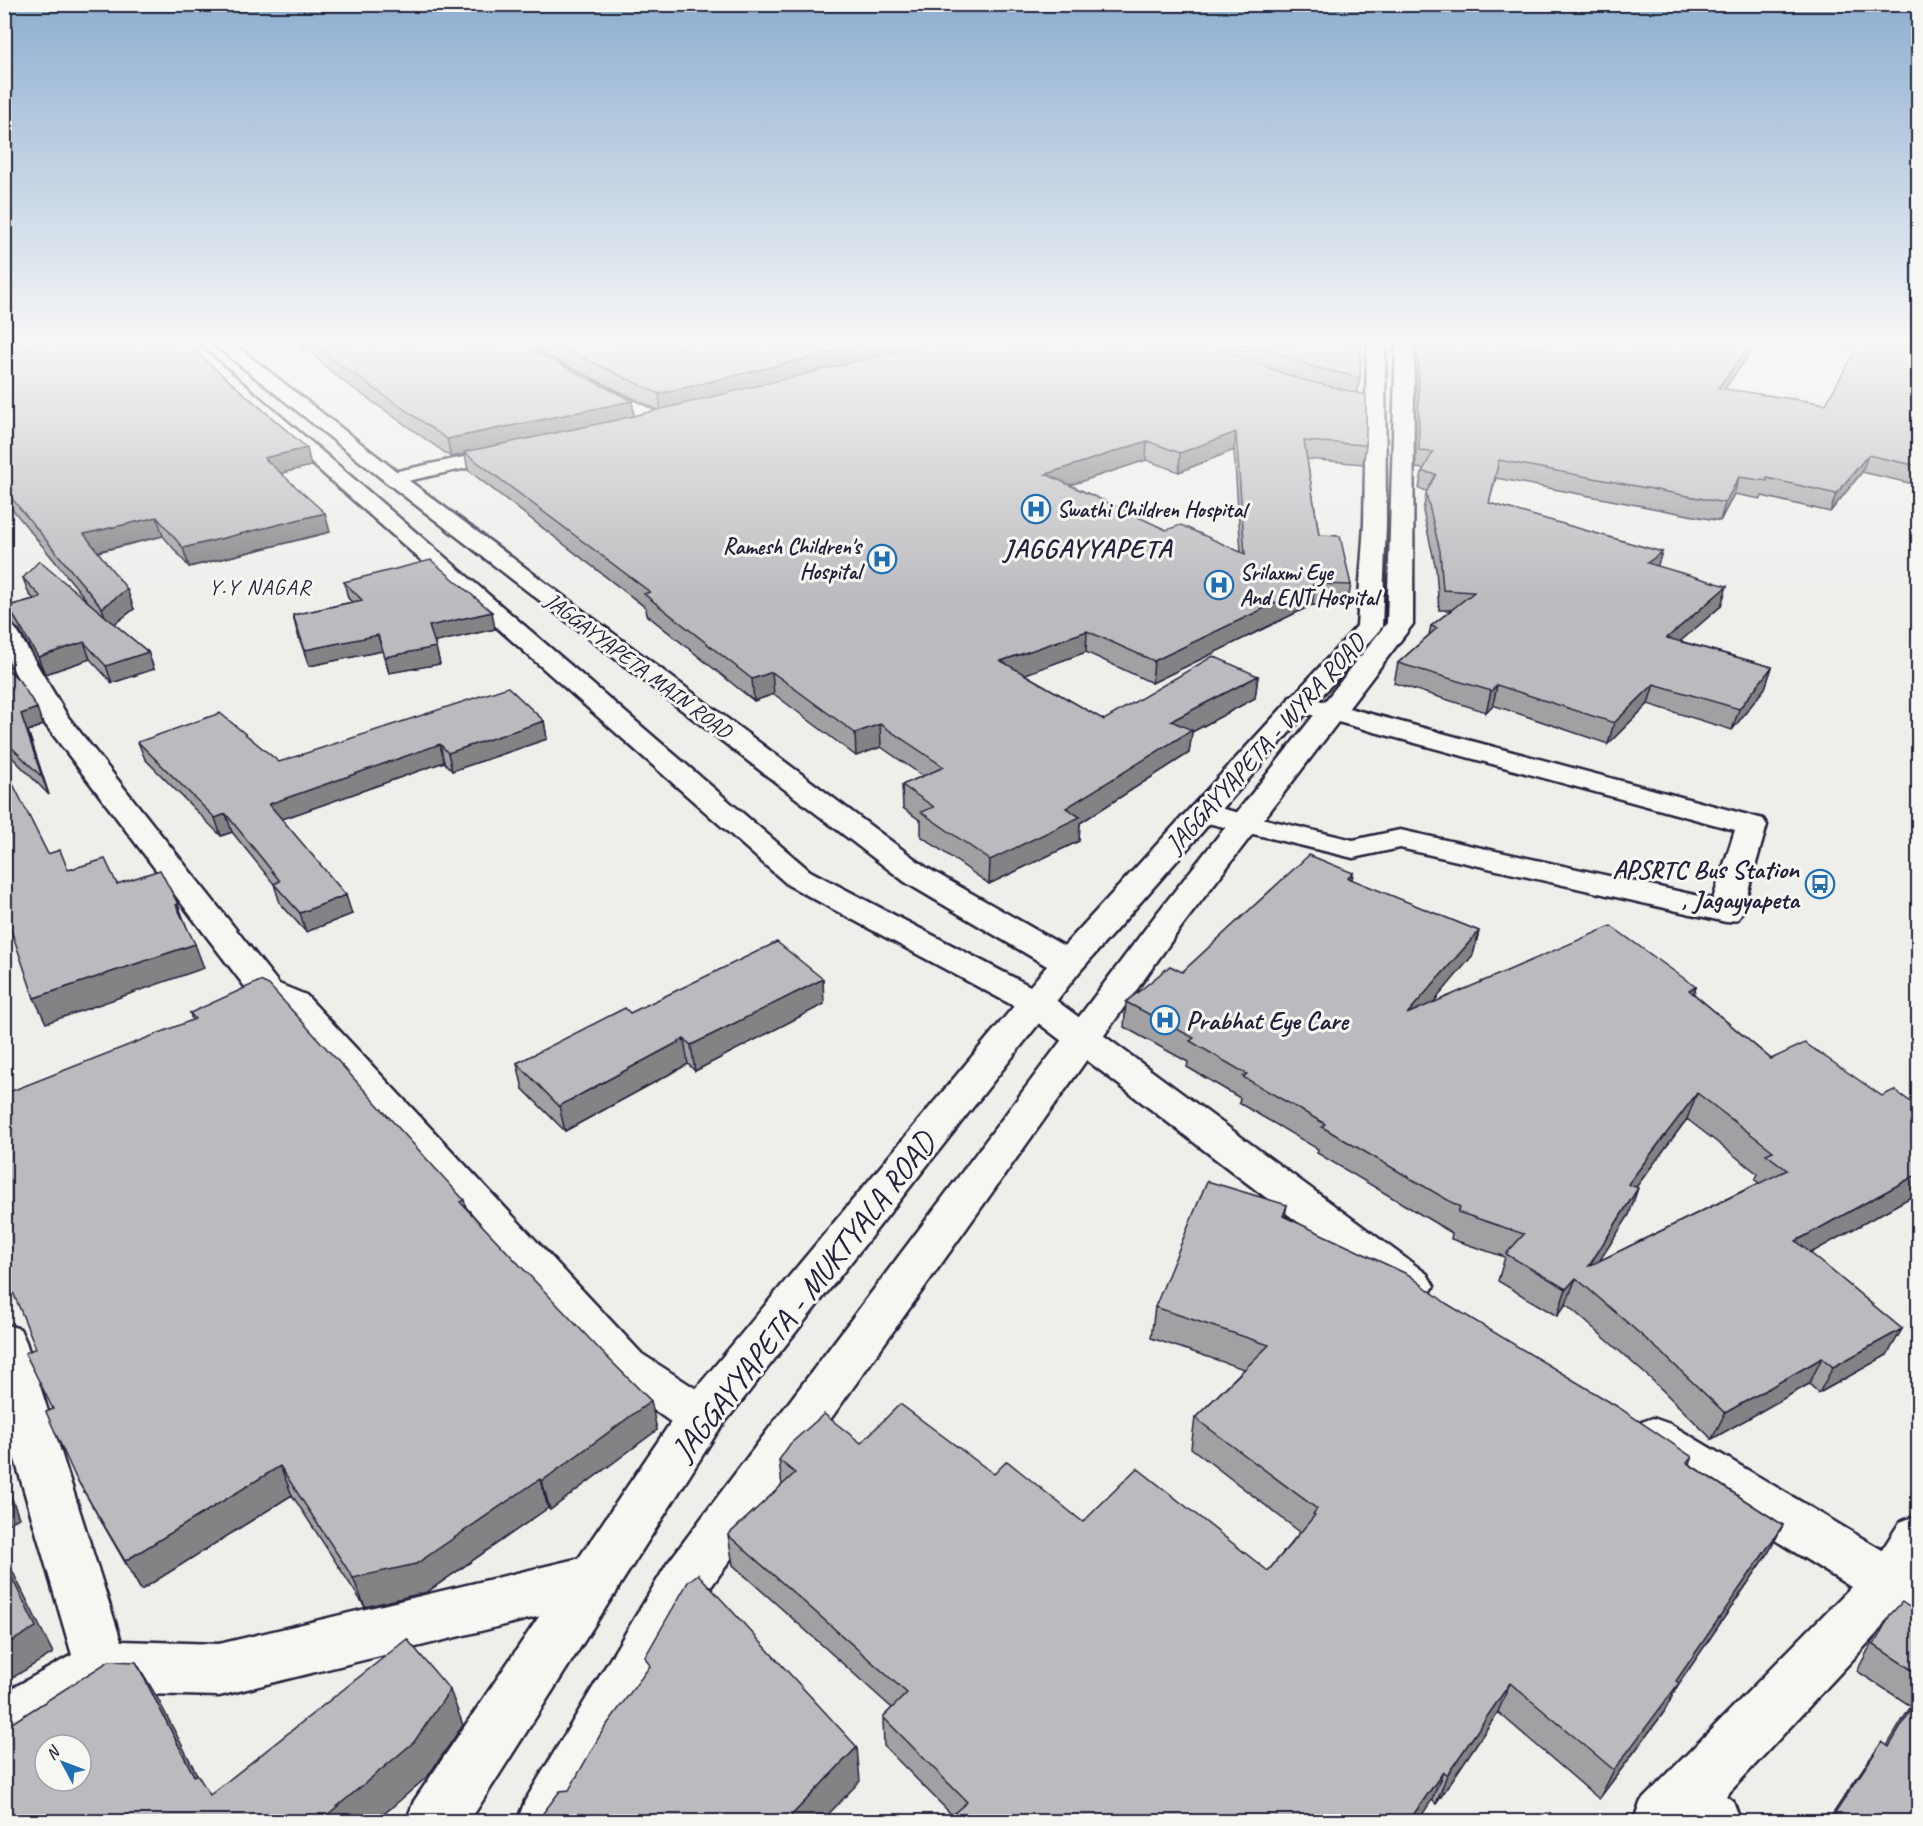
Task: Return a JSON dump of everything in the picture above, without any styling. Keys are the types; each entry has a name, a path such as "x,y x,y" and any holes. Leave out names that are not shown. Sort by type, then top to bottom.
{"main road":[{"path":"286,430 800,878 1037,1004 1447,1313"},
{"name":"JAGGAYYAPETA MAIN ROAD","path":"332,430 916,875 1068,963"},
{"name":"JAGGAYYAPETA - WYRA ROAD","path":"1068,963 1202,813 1316,707 1369,627 1376,524 1367,430"},
{"path":"546,1821 685,1581 1082,1038 1244,823 1316,707 1400,624 1403,430"},
{"path":"393,478 528,449"},
{"path":"4,631 56,720 267,992 293,1003 626,1367 701,1417"},
{"path":"1202,813 1353,849 1400,839 1726,912 1752,825 1316,707"},
{"name":"JAGGAYYAPETA - MUKTYALA ROAD","path":"435,1821 701,1417 1068,963"},
{"path":"4,1342 102,1667"},
{"path":"1618,1418 1904,1593"},
{"path":"1686,1814 1904,1593 1918,1538"},
{"path":"4,1724 102,1667 219,1670 597,1578"}],"building":[{"path":"4,430 286,430 307,448 264,458 325,513 183,548 157,517 84,534 127,589 102,608 4,489"},
{"path":"434,430 490,430 447,439"},
{"path":"568,430 1366,430 1366,445 1304,441 1319,535 1340,536 1351,585 1315,584 1154,661 1087,631 1001,661 1104,720 1213,656 1258,676 1171,721 1192,730 1066,808 1080,817 990,860 921,812 934,807 902,785 944,767 880,724 855,733 772,672 752,679 644,594 650,592 464,452","holes":["1236,432 1245,554 1181,525 1166,530 1046,474 1147,441 1180,453"]},
{"path":"1419,430 1918,430 1918,466 1868,455 1836,494 1767,478 1767,481 1739,477 1725,503 1499,460 1489,503 1662,552 1647,563 1727,586 1667,638 1772,667 1739,709 1654,684 1614,723 1497,685 1491,691 1398,663 1437,628 1431,626 1474,592 1443,590 1440,551 1426,493 1436,474 1422,472 1433,452 1419,451"},
{"path":"431,560 492,612 429,626 436,647 385,657 378,635 305,650 293,615 362,600 344,582"},
{"path":"39,561 148,652 106,666 84,642 38,657 12,613 5,607 41,597 23,578"},
{"path":"4,654 11,666 6,668 19,680 37,708 21,714 42,777 4,740"},
{"path":"508,687 544,721 448,753 440,744 269,804 346,895 300,913 274,884 280,881 226,814 215,818 138,742 220,713 279,762"},
{"path":"4,766 48,854 60,850 68,870 105,859 117,884 160,870 195,944 34,998 4,909"},
{"path":"1309,855 1353,873 1348,878 1479,931 1407,1014 1611,926 1696,987 1689,990 1771,1059 1805,1043 1882,1096 1894,1090 1918,1107 1918,1174 1796,1241 1902,1329 1833,1367 1822,1358 1725,1413 1662,1353 1576,1278 1566,1289 1506,1254 1524,1234 1458,1212 1460,1207 1322,1127 1325,1124 1243,1077 1247,1074 1190,1041 1194,1038 1126,1002 1170,966 1182,972","holes":["1697,1093 1773,1151 1766,1154 1787,1170 1589,1266 1638,1188 1628,1184"]},
{"path":"777,942 823,979 691,1045 684,1039 559,1106 517,1063 625,1008 630,1013"},
{"path":"260,981 269,985 464,1200 460,1202 651,1401 542,1481 540,1479 416,1564 353,1578 280,1466 125,1561 75,1476 46,1412 53,1409 25,1353 36,1348 4,1270 4,1094 195,1019 190,1013"},
{"path":"1207,1181 1287,1205 1283,1216 1409,1275 1447,1304 1618,1407 1692,1457 1687,1463 1783,1525 1676,1681 1679,1683 1614,1770 1510,1683 1447,1775 1443,1772 1409,1821 945,1821 967,1802 883,1717 907,1693 728,1535 795,1473 779,1460 790,1444 824,1414 861,1443 900,1404 994,1474 1007,1461 1083,1522 1137,1468 1268,1571 1315,1515 1313,1514 1317,1509 1195,1418 1269,1345 1155,1307"},
{"path":"4,1562 36,1627 4,1646"},
{"path":"698,1574 857,1747 786,1821 537,1821 560,1791 569,1790 603,1730 650,1666 645,1657 688,1582"},
{"path":"1902,1602 1918,1613 1918,1674 1874,1645 1890,1615"},
{"path":"407,1639 450,1690 414,1742 320,1821 4,1821 4,1728 109,1661 136,1662 194,1776 197,1774 210,1795"},
{"path":"1918,1698 1918,1821 1830,1821 1882,1742 1889,1747"}],"place":[{"name":"Swathi Children Hospital","path":"1036,509"},
{"name":"Ramesh Children's Hospital","path":"882,559"},
{"name":"Srilaxmi Eye And ENT Hospital","path":"1219,585"},
{"name":"APSRTC Bus Station , Jagayyapeta","path":"1820,884"},
{"name":"Prabhat Eye Care","path":"1165,1020"}],"district":[{"name":"JAGGAYYAPETA","path":"1088,548"},
{"name":"Y.Y NAGAR","path":"260,586"}]}
